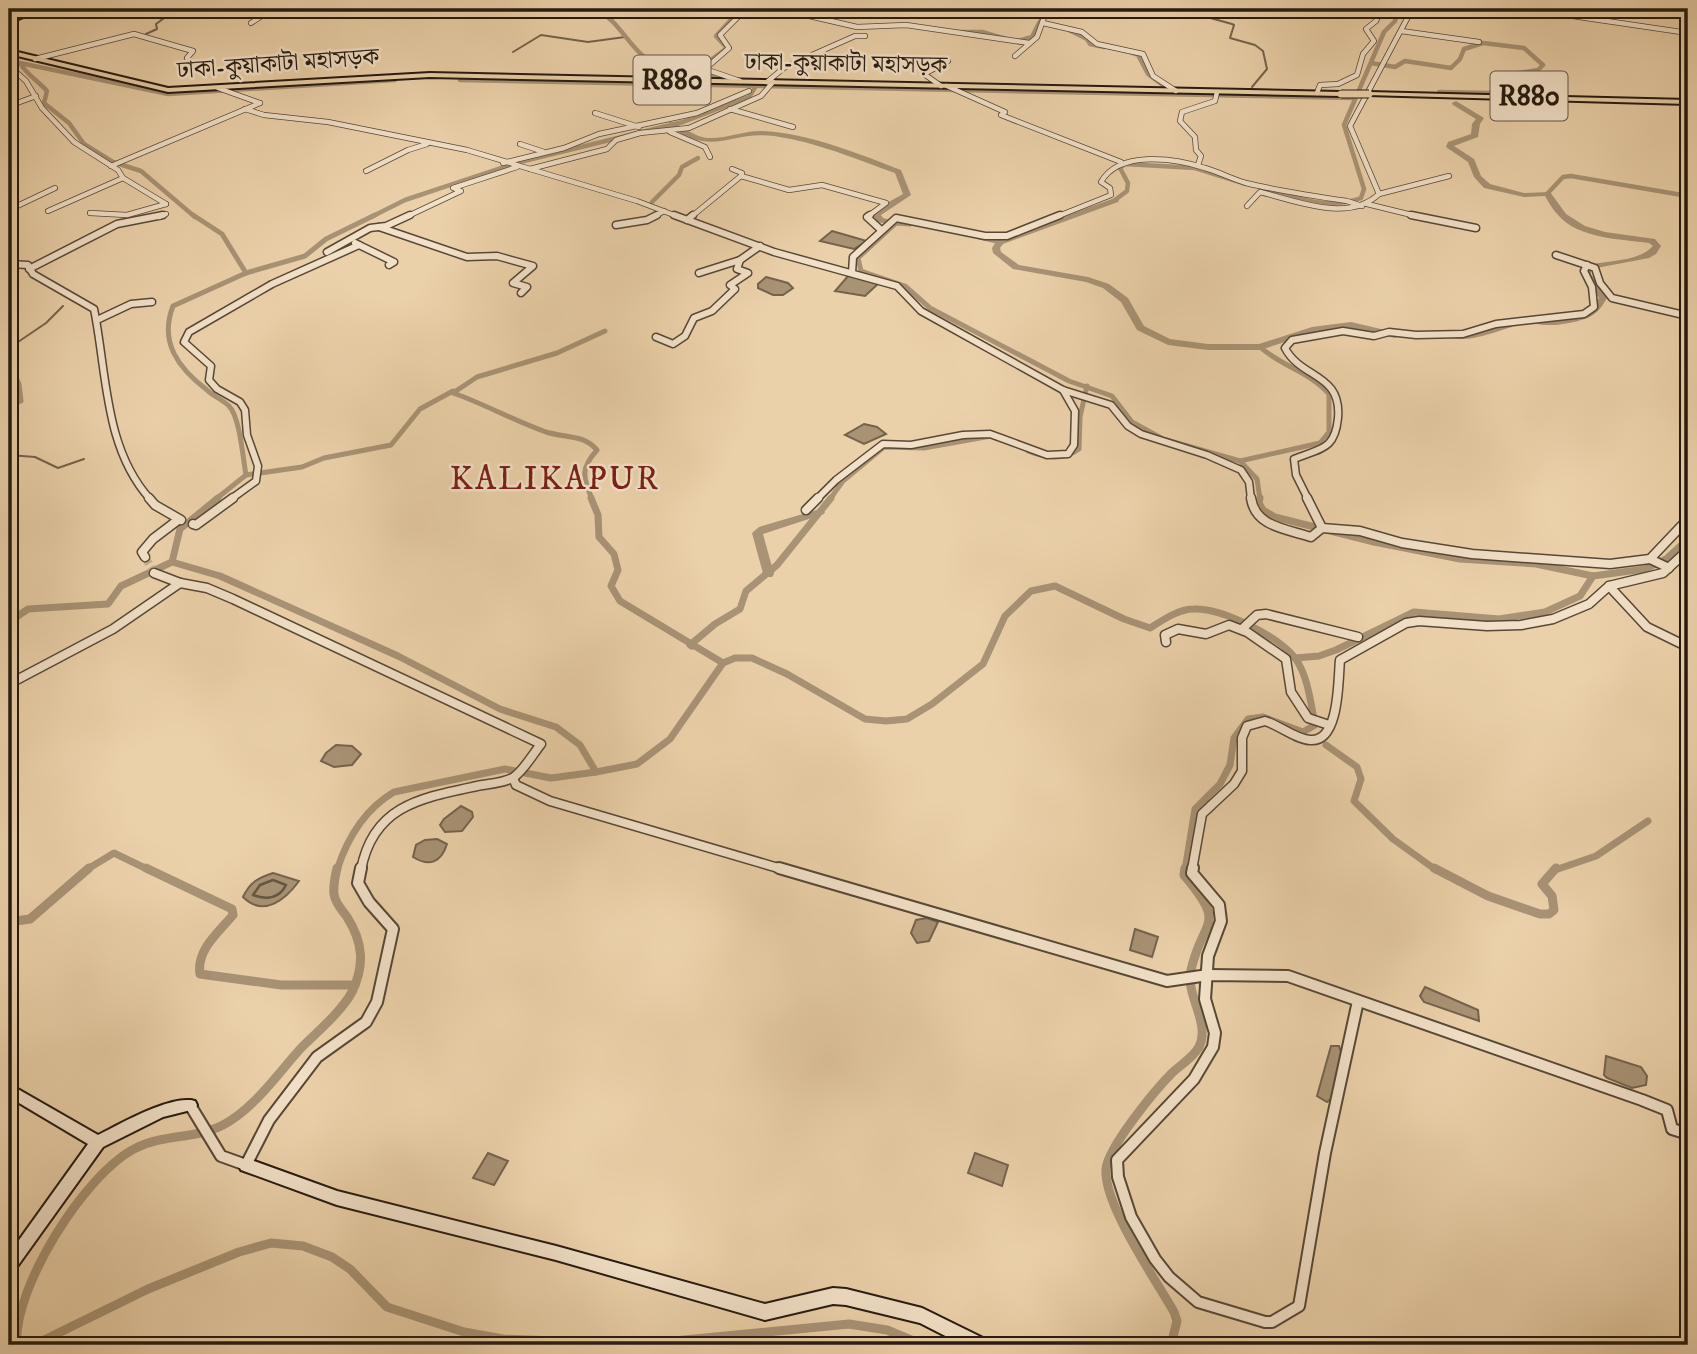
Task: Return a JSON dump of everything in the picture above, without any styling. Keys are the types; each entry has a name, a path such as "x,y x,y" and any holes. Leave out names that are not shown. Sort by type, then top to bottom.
{"main road":[{"name":"ঢাকা-কুয়াকাটা মহাসড়ক","path":"10,53 159,89 218,88 401,75 1688,102"}],"street":[{"path":"9,21 40,9"},
{"path":"251,23 267,12 291,9"},
{"path":"740,81 705,69 730,48 720,35 746,9"},
{"path":"779,9 856,27 906,25 929,30 983,34 1028,43"},
{"path":"1015,56 1037,37 1047,9"},
{"path":"1317,93 1321,85 1338,85 1356,75 1363,54 1375,39 1366,29 1376,21 1381,9"},
{"path":"1379,194 1350,126 1401,31 1410,13 1409,9"},
{"path":"1525,9 1688,33"},
{"path":"1044,23 1082,32 1097,44 1143,54 1153,76 1176,91"},
{"path":"1401,31 1479,42"},
{"path":"35,59 133,34 193,51 187,58"},
{"path":"530,169 607,149 616,140 640,133 689,128 761,96 785,67 855,36 865,36"},
{"path":"948,61 924,74 944,86 1005,112 1001,115 1057,134 1121,162 1147,160 1198,165 1252,184 1334,199 1348,199 1367,206 1476,228"},
{"path":"9,66 26,81 42,108 74,142 111,166 123,178 166,204 127,215 90,213"},
{"path":"111,166 260,103 218,88"},
{"path":"503,163 547,153 599,134 697,113 749,91"},
{"path":"1198,165 1200,156 1196,150 1195,137 1180,121 1182,112 1215,101 1217,92"},
{"path":"10,108 36,96"},
{"path":"245,109 328,122 467,150 664,211 760,246 897,286 921,312 1066,392 1111,405 1128,426 1141,433 1207,455 1241,470 1249,482 1253,510 1264,523 1311,537 1322,528 1360,531 1402,543 1472,554 1573,563 1610,564 1650,559 1669,568"},
{"path":"730,109 793,127"},
{"path":"596,113 639,127"},
{"path":"668,131 705,147 709,150 710,157"},
{"path":"366,171 408,150 430,143"},
{"path":"520,144 547,153"},
{"path":"852,273 853,257 872,241 880,229 897,218 985,236 1007,236 1111,195 1111,188 1101,182 1102,176 1121,162"},
{"path":"327,252 370,228 379,227 461,191 453,188 517,167"},
{"path":"732,169 742,173 741,176"},
{"path":"741,176 789,190 822,185 882,200 886,204 867,218 880,229"},
{"path":"687,220 741,176"},
{"path":"1247,206 1259,192 1323,206 1365,205 1379,194 1448,176"},
{"path":"48,211 123,178"},
{"path":"15,207 55,188"},
{"path":"617,225 647,220 664,211"},
{"path":"29,269 117,225 166,214"},
{"path":"379,227 467,257 497,256 533,265 513,283 527,287 521,293"},
{"path":"349,241 394,262 390,265"},
{"path":"193,524 196,525 256,481 258,466 247,435 245,410 240,402 209,380 211,366 184,342 189,332 272,285 359,245"},
{"path":"699,273 740,260 760,246"},
{"path":"1556,255 1591,266 1612,298 1688,316"},
{"path":"656,337 673,344 685,336 694,318 706,317 720,306 735,289 730,285 748,273 737,269 740,260"},
{"path":"9,264 28,265 29,269 94,309 116,440 136,484 156,508 179,520 153,539 142,552 145,557"},
{"path":"1322,528 1296,475 1294,459 1328,445 1336,437 1339,405 1335,393 1320,377 1289,356 1285,348 1288,343 1297,338 1343,331 1374,336 1389,332 1416,335 1463,334 1520,321 1584,314 1594,307 1592,287 1583,268 1591,266"},
{"path":"97,320 131,304 152,302"},
{"path":"806,510 836,480 883,444 904,448 988,434 1003,437 1035,452 1060,456 1068,454 1074,445 1076,411 1063,394 1066,392"},
{"path":"1650,559 1688,519"},
{"path":"1358,1001 1334,1105 1308,1238 1298,1306 1272,1322 1265,1322 1199,1302 1182,1290 1140,1235 1118,1180 1117,1160 1194,1079 1213,1047 1215,1033 1205,999 1204,975 1220,921 1219,905 1192,873 1203,813 1231,787 1243,770 1242,735 1252,722 1264,721 1309,741 1325,735 1336,709 1340,660 1406,623 1419,621 1487,626 1553,620 1589,604 1609,586 1663,573 1688,550"},
{"path":"155,573 225,595 541,744 513,778 466,788 405,806 386,817 365,847 358,883 369,902 393,929 377,1002 366,1022 317,1057 268,1120 246,1165"},
{"path":"9,684 113,629 180,583"},
{"path":"1609,586 1647,627 1688,647"},
{"path":"1242,629 1257,615 1280,617 1358,637"},
{"path":"1166,642 1165,635 1178,629 1206,634 1229,625 1242,629 1286,659 1291,692 1308,719 1329,725"},
{"path":"513,778 516,785 550,801 586,813 1167,981 1204,975 1288,976 1642,1100 1667,1110 1672,1129 1688,1134"},
{"path":"9,1090 98,1142"},
{"path":"9,1266 98,1142 161,1111 190,1105 221,1156 337,1198 556,1253 765,1312 833,1296 846,1297 922,1316 979,1345"}],"water":[{"path":"832,231 867,241 854,249 820,241"},
{"path":"849,275 879,283 865,296 835,291"},
{"path":"766,277 788,283 793,288 783,295 773,295 758,288 758,284"},
{"path":"864,424 877,427 886,434 864,444 845,435"},
{"path":"336,745 352,746 361,754 352,765 334,767 321,761"},
{"path":"461,806 472,812 473,817 462,831 445,832 440,825"},
{"path":"437,839 447,844 438,859 424,862 413,857 416,845 425,840"},
{"path":"273,873 299,881 281,900 267,906 251,903 243,897 255,881"},
{"path":"927,918 938,922 929,941 917,943 911,933 916,920"},
{"path":"1135,929 1158,937 1152,957 1130,950"},
{"path":"1425,987 1478,1010 1479,1021 1424,1002 1420,996"},
{"path":"1331,1046 1339,1046 1342,1055 1332,1098 1327,1102 1317,1096"},
{"path":"1606,1056 1641,1067 1647,1076 1646,1085 1632,1088 1607,1078 1604,1075"},
{"path":"488,1153 508,1161 494,1185 473,1178"},
{"path":"975,1153 1008,1165 1002,1186 968,1173"}],"waterway":[{"path":"596,9 610,19 650,61 724,79"},
{"path":"696,71 727,48 716,36 741,9"},
{"path":"796,9 834,20"},
{"path":"1040,23 1043,9"},
{"path":"1178,9 1232,24 1234,25 1230,38 1255,45 1263,51 1267,69 1252,87"},
{"path":"1261,188 1323,203 1349,202 1361,198 1364,189 1344,125 1384,32 1395,21 1399,9"},
{"path":"146,34 157,29 156,24 163,19 155,17 158,15 264,13"},
{"path":"1018,41 1032,37 1039,23"},
{"path":"1069,30 1087,39 1090,44 1104,47"},
{"path":"959,32 982,32 1006,39"},
{"path":"513,52 541,35 588,42 625,37"},
{"path":"1371,63 1395,67 1405,61 1451,68 1460,59 1464,49 1483,43 1524,48 1543,65 1538,70 1506,75 1490,93 1439,92"},
{"path":"1130,52 1138,55 1148,74 1168,89"},
{"path":"195,217 141,171 113,162 84,144 69,123 44,103 47,91 20,63 168,94 395,80"},
{"path":"460,80 1355,98"},
{"path":"375,215 405,200 516,163 683,122 749,97 756,86"},
{"path":"1456,103 1480,118 1476,124 1475,135 1451,144 1450,147 1471,161 1478,177 1487,186 1524,195 1547,194 1563,216 1572,223 1594,232 1652,241 1657,246 1653,252 1637,259 1587,268 1587,274 1603,298 1591,312 1575,319 1537,322"},
{"path":"672,124 699,139 722,139 759,133 790,137 837,150 898,172 907,195 877,215 880,220 894,224"},
{"path":"652,202 679,175 682,167 698,158"},
{"path":"1115,200 1127,191 1128,183 1120,168 1125,164 1195,168 1246,184"},
{"path":"1547,194 1563,177 1571,176 1688,196"},
{"path":"1115,200 1000,242 996,248 997,253 1016,267 1088,280 1106,286 1125,300 1140,328 1168,342 1208,347 1260,347 1312,330 1351,325 1395,335"},
{"path":"193,215 222,234 246,273"},
{"path":"246,273 305,256 326,239 375,215"},
{"path":"371,217 375,215"},
{"path":"910,224 896,223 858,258 861,271 905,286 930,308 1069,381 1087,387"},
{"path":"980,237 1000,242"},
{"path":"246,273 173,306 168,331 174,353 187,373 233,411 246,475"},
{"path":"9,363 18,354 18,342 46,323 63,306"},
{"path":"1452,336 1470,335 1509,325"},
{"path":"592,499 585,473 597,450 592,445 580,439 534,428 453,393 477,377 557,353 605,331"},
{"path":"1240,461 1320,443 1329,432 1329,394 1313,380 1260,347"},
{"path":"9,363 19,384 21,401 9,405"},
{"path":"1028,451 1054,457 1079,449 1080,417 1087,387"},
{"path":"1087,387 1112,396 1132,422 1163,439 1240,461"},
{"path":"246,475 302,467 324,458 391,445 420,409 453,391"},
{"path":"830,499 843,481 884,447 924,448 991,436"},
{"path":"9,455 35,457 58,468 84,459"},
{"path":"1240,461 1257,479 1260,498"},
{"path":"216,499 246,475"},
{"path":"172,562 180,529 218,498"},
{"path":"591,498 598,515 599,537 614,554 618,570 611,586 620,601 691,644"},
{"path":"691,644 715,624 740,609 746,591 777,565 831,498"},
{"path":"1260,498 1263,510 1275,517 1374,542 1460,559 1536,564 1593,576"},
{"path":"768,574 757,533 820,512"},
{"path":"1593,576 1645,569 1666,559 1688,539"},
{"path":"9,622 28,609 108,604 121,586 172,562"},
{"path":"172,562 220,576 398,656 500,709 556,727 580,745 596,772"},
{"path":"1295,658 1319,656 1336,650 1414,612 1499,619 1545,612 1580,596 1593,576"},
{"path":"723,663 735,658 752,658 787,674 865,719 907,719 932,704 983,664 1005,616 1031,591 1055,586 1124,619 1150,628 1188,609 1219,613 1263,633 1295,658"},
{"path":"691,644 723,663"},
{"path":"1185,870 1195,809 1220,784 1230,765 1234,738 1248,719 1263,717 1303,732 1315,725 1306,681 1295,658"},
{"path":"596,772 637,764 670,739 723,663"},
{"path":"1326,745 1357,767 1361,779 1354,801 1393,839 1436,870"},
{"path":"337,870 358,826 374,807 394,792 505,769 551,778 596,772"},
{"path":"1555,870 1596,856 1648,821"},
{"path":"88,869 114,853 149,870"},
{"path":"146,868 232,909 233,915 205,949 200,974 281,985 355,985"},
{"path":"337,868 335,897 352,926 359,945 360,963 355,985"},
{"path":"1171,1345 1177,1321 1174,1312 1121,1221 1107,1184 1106,1169 1115,1147 1134,1119 1172,1073 1196,1051 1202,1038 1190,980 1209,914 1184,875 1185,868"},
{"path":"1434,868 1488,896 1540,914 1549,914 1554,910 1552,896 1542,884 1556,868"},
{"path":"9,922 30,919 88,869"},
{"path":"17,1345 19,1321 26,1294 39,1264 75,1206 96,1181 116,1161 136,1148 158,1140 213,1129 235,1118 256,1100 302,1047 342,1007 355,985"},
{"path":"34,1345 148,1289 239,1252 271,1243 303,1246 332,1257 350,1269 387,1307 464,1332 503,1339 643,1344 849,1324 887,1330 923,1345"}],"tunnel":[{"path":"145,557 154,573"}],"district":[{"name":"KALIKAPUR","path":"555,479"}]}
